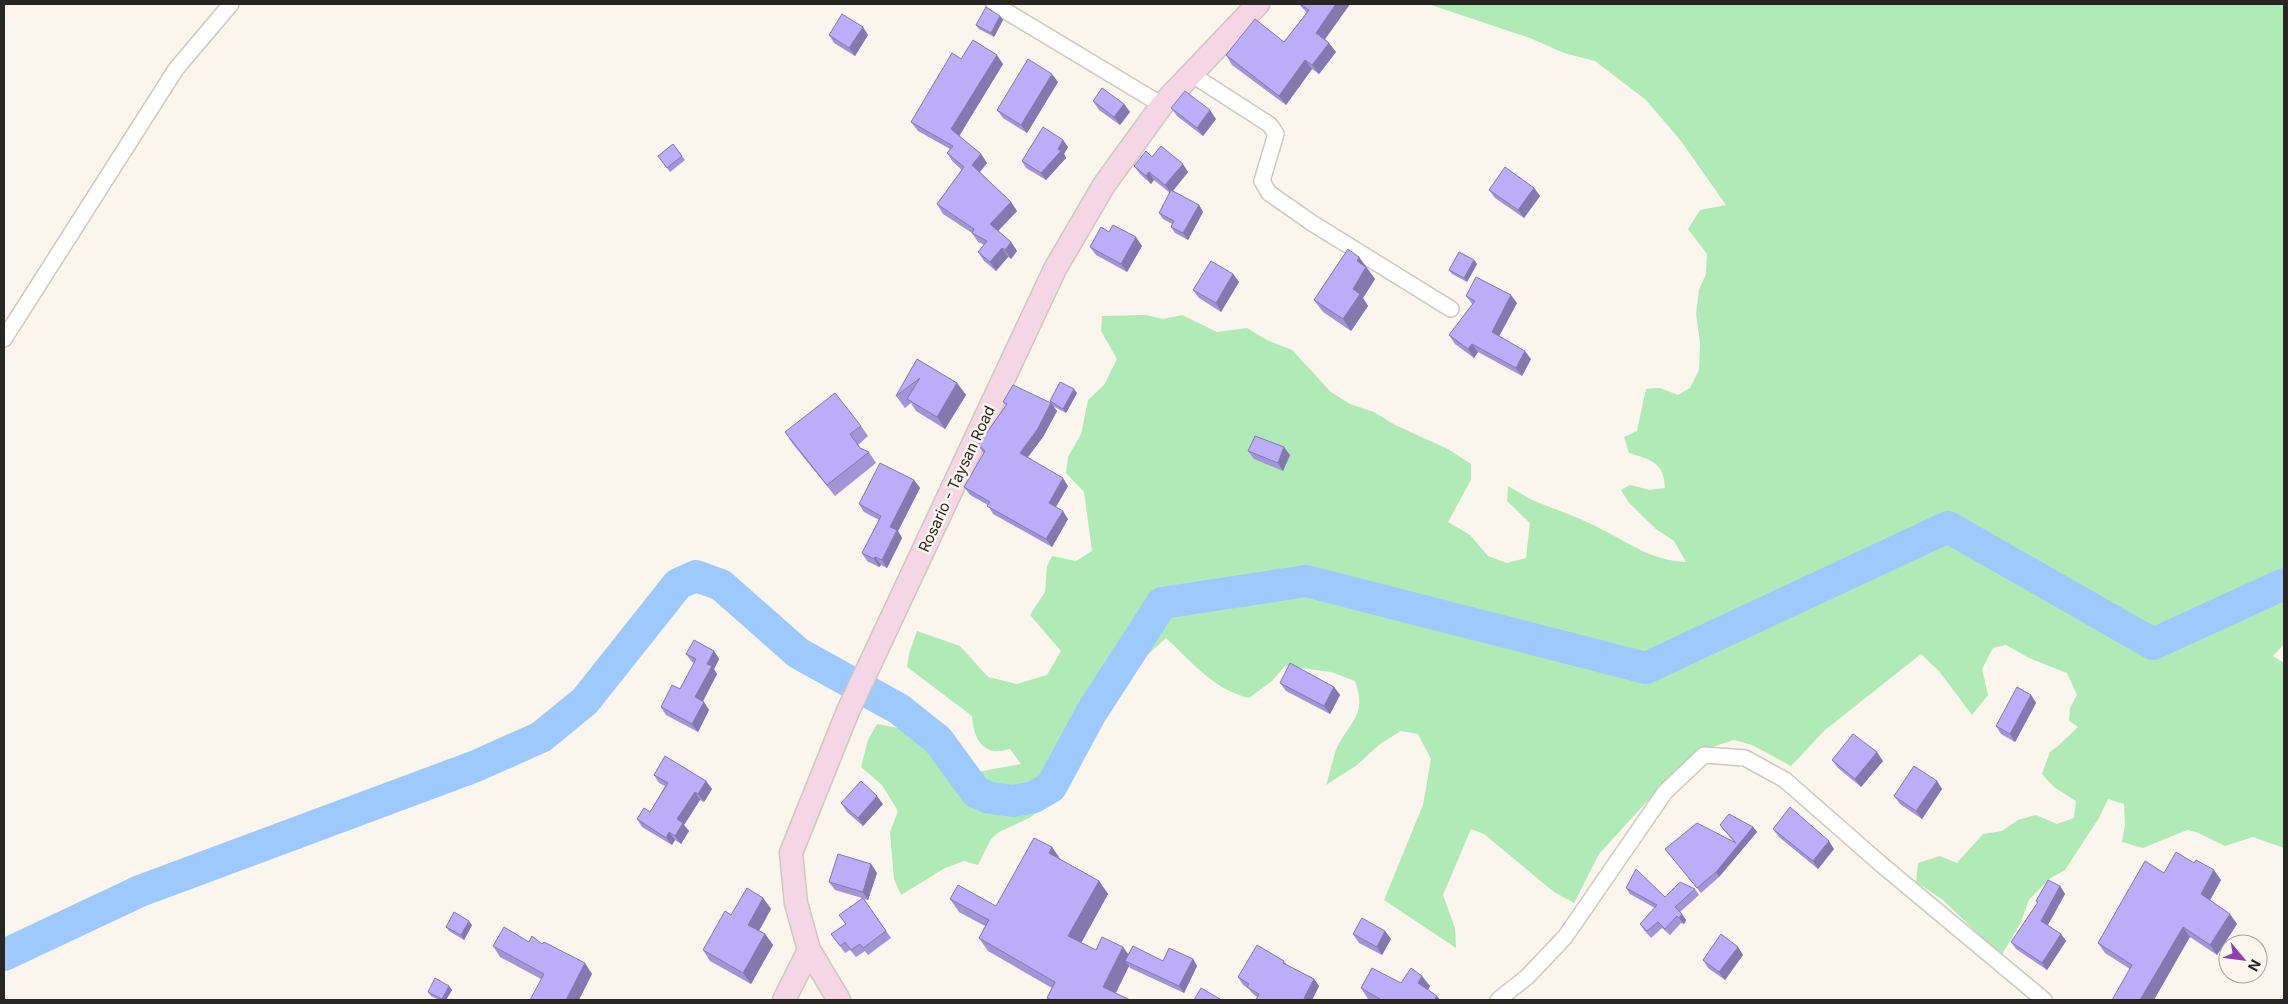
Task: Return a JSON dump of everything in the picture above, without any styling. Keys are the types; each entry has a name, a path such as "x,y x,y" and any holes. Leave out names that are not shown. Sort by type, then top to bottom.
{"main road":[{"name":"Rosario - Taysan Road","path":"839,1000 808,950 796,903 791,853 848,711 1055,269 1104,185 1162,105 1258,4"},
{"path":"784,1000 808,950"}],"street":[{"path":"4,339 176,69 231,4"},
{"path":"994,4 1162,105"},
{"path":"1191,74 1270,125 1276,134 1262,181 1270,193 1312,223 1451,310"},
{"path":"1498,1000 1527,977 1565,937 1666,792 1704,755 1745,758 1785,780 2044,1000"}],"green space":[{"path":"1428,4 2284,4 2284,644 2273,656 2284,663 2284,848 2253,837 2225,846 2196,832 2187,830 2143,848 2122,842 2125,825 2124,804 2108,799 2099,818 2065,870 2049,879 2029,900 2020,924 2001,956 1943,900 1916,882 1918,863 1940,856 1957,863 1983,834 2002,831 2018,820 2036,815 2057,824 2074,818 2076,801 2054,787 2042,774 2050,752 2078,727 2069,721 2070,708 2077,695 2067,673 2029,658 2006,645 1993,648 1982,669 1988,695 1972,715 1939,671 1921,654 1825,730 1791,766 1752,745 1734,740 1703,750 1671,775 1599,854 1574,903 1554,892 1484,834 1471,829 1443,895 1455,928 1456,948 1384,900 1423,805 1431,759 1418,734 1401,731 1380,744 1357,765 1326,785 1336,750 1358,711 1359,702 1355,681 1331,672 1285,666 1272,681 1249,698 1236,694 1214,682 1166,638 1126,675 1051,803 1029,818 999,832 991,839 978,865 964,861 945,868 901,895 894,879 890,832 898,811 882,785 861,767 868,740 877,724 903,729 921,737 940,758 959,768 977,772 1021,764 1010,749 996,751 984,746 977,738 972,716 907,667 909,654 917,631 960,646 988,677 1017,684 1047,675 1061,651 1030,615 1045,592 1047,566 1052,556 1076,561 1092,551 1084,492 1066,473 1068,457 1081,434 1088,400 1104,385 1117,359 1101,331 1102,316 1146,315 1163,319 1182,315 1217,332 1247,328 1267,340 1292,350 1331,392 1350,404 1374,412 1395,425 1448,449 1471,464 1471,480 1448,522 1470,535 1488,556 1507,563 1526,558 1530,523 1507,501 1508,486 1533,500 1590,523 1653,555 1674,561 1686,562 1674,541 1656,529 1629,503 1621,490 1630,485 1650,490 1665,488 1664,479 1659,467 1650,460 1629,453 1624,437 1637,431 1646,389 1660,388 1678,395 1690,388 1699,370 1700,343 1696,314 1699,290 1706,274 1707,254 1688,229 1700,210 1726,205 1681,141 1646,100 1595,61 1564,53 1530,38"}],"building":[{"path":"1300,4 1336,4 1316,33 1329,43 1312,65 1305,60 1279,96 1226,55 1255,19 1284,42 1309,10"},
{"path":"986,7 1000,16 991,33 976,25"},
{"path":"842,14 863,27 849,48 829,35"},
{"path":"973,40 997,55 951,129 981,154 972,165 1011,202 990,224 1011,242 1005,250 1002,248 990,262 978,252 987,241 972,233 974,229 937,204 964,167 947,153 953,146 911,122 952,53 961,59"},
{"path":"1028,59 1052,74 1021,125 997,110"},
{"path":"1102,88 1124,104 1114,117 1093,101"},
{"path":"1185,91 1210,110 1197,128 1171,108"},
{"path":"1043,127 1063,140 1058,149 1061,151 1041,173 1022,161"},
{"path":"673,144 682,156 667,168 658,156"},
{"path":"1161,146 1183,164 1165,185 1149,172 1146,176 1134,166 1146,151 1152,157"},
{"path":"1505,167 1534,188 1518,210 1489,190"},
{"path":"1171,190 1199,205 1183,233 1171,227 1174,221 1159,213"},
{"path":"1113,225 1136,237 1121,264 1090,247 1101,227 1109,232"},
{"path":"1348,249 1359,257 1357,261 1366,267 1353,289 1360,294 1343,319 1314,300"},
{"path":"1459,252 1474,260 1464,278 1449,270"},
{"path":"1211,261 1233,274 1216,303 1193,290"},
{"path":"1476,277 1511,295 1492,332 1525,351 1516,368 1472,344 1468,349 1449,335 1475,301 1466,296"},
{"path":"917,359 957,383 937,417 907,399 920,378 896,396"},
{"path":"1060,382 1074,389 1063,409 1050,401"},
{"path":"1013,385 1051,403 1037,430 1020,453 1063,478 1049,503 1063,511 1046,539 987,506 990,502 964,487 985,451 978,445 1007,404 1003,402"},
{"path":"835,393 861,426 850,434 860,448 869,452 827,485 785,432"},
{"path":"1255,436 1284,447 1278,463 1248,451"},
{"path":"880,463 914,480 890,527 897,530 882,560 875,557 874,559 862,553 881,516 859,504"},
{"path":"694,640 714,651 707,664 712,666 695,697 704,702 692,724 661,707 672,685 680,689 696,659 686,654"},
{"path":"1290,663 1334,687 1324,706 1280,683"},
{"path":"2017,687 2031,695 2010,734 1996,726"},
{"path":"1853,734 1877,752 1855,779 1832,760"},
{"path":"665,756 706,781 698,794 695,792 677,819 683,823 675,836 669,832 666,838 637,819 644,808 650,812 668,783 654,775"},
{"path":"1914,766 1937,781 1916,811 1894,796"},
{"path":"861,781 877,796 858,818 841,803"},
{"path":"1790,807 1829,841 1813,861 1773,829"},
{"path":"1729,814 1753,827 1716,872 1697,888 1665,849 1697,823 1736,843 1720,825"},
{"path":"1034,838 1052,847 1049,853 1099,881 1068,936 1096,950 1102,937 1123,947 1103,987 1130,1000 1051,1000 1047,998 1055,982 979,938 989,920 950,899 958,885 996,906"},
{"path":"2176,852 2194,863 2196,860 2214,870 2201,894 2230,914 2210,945 2183,927 2140,1000 2112,1000 2132,965 2098,943 2145,861 2164,873"},
{"path":"838,854 871,864 863,892 829,882"},
{"path":"1636,869 1665,897 1680,882 1695,889 1675,907 1682,914 1679,918 1677,916 1665,929 1658,922 1647,931 1640,924 1657,905 1626,888"},
{"path":"2048,880 2060,886 2041,921 2061,934 2042,963 2011,942 2038,902 2036,901"},
{"path":"747,888 763,898 748,925 765,934 743,973 703,950 725,911 731,915"},
{"path":"863,898 886,931 863,948 860,944 851,950 845,942 840,946 831,934 846,924 839,915"},
{"path":"454,912 469,921 461,935 446,927"},
{"path":"1362,918 1385,931 1377,947 1353,934"},
{"path":"504,927 529,942 532,936 542,944 544,942 585,963 566,1000 530,1000 544,974 493,946"},
{"path":"1721,934 1738,947 1719,972 1703,960"},
{"path":"1257,945 1284,961 1283,963 1314,979 1304,998 1307,1000 1256,1000 1259,994 1247,987 1249,984 1238,977"},
{"path":"1133,946 1163,961 1169,948 1193,959 1179,986 1125,961"},
{"path":"1372,968 1401,983 1411,968 1422,976 1418,983 1437,996 1434,1000 1379,1000 1361,988"},
{"path":"435,978 449,986 442,999 428,992"},
{"path":"1201,988 1220,999 1194,1000"}],"waterway":[{"path":"4,955 140,891 476,766 541,737 585,701 678,584 696,576 721,585 798,653 899,709 938,740 976,792 990,798 1013,801 1034,797 1051,787 1091,713 1162,603 1306,581 1646,668 1948,527 2153,644 2284,584"}]}
